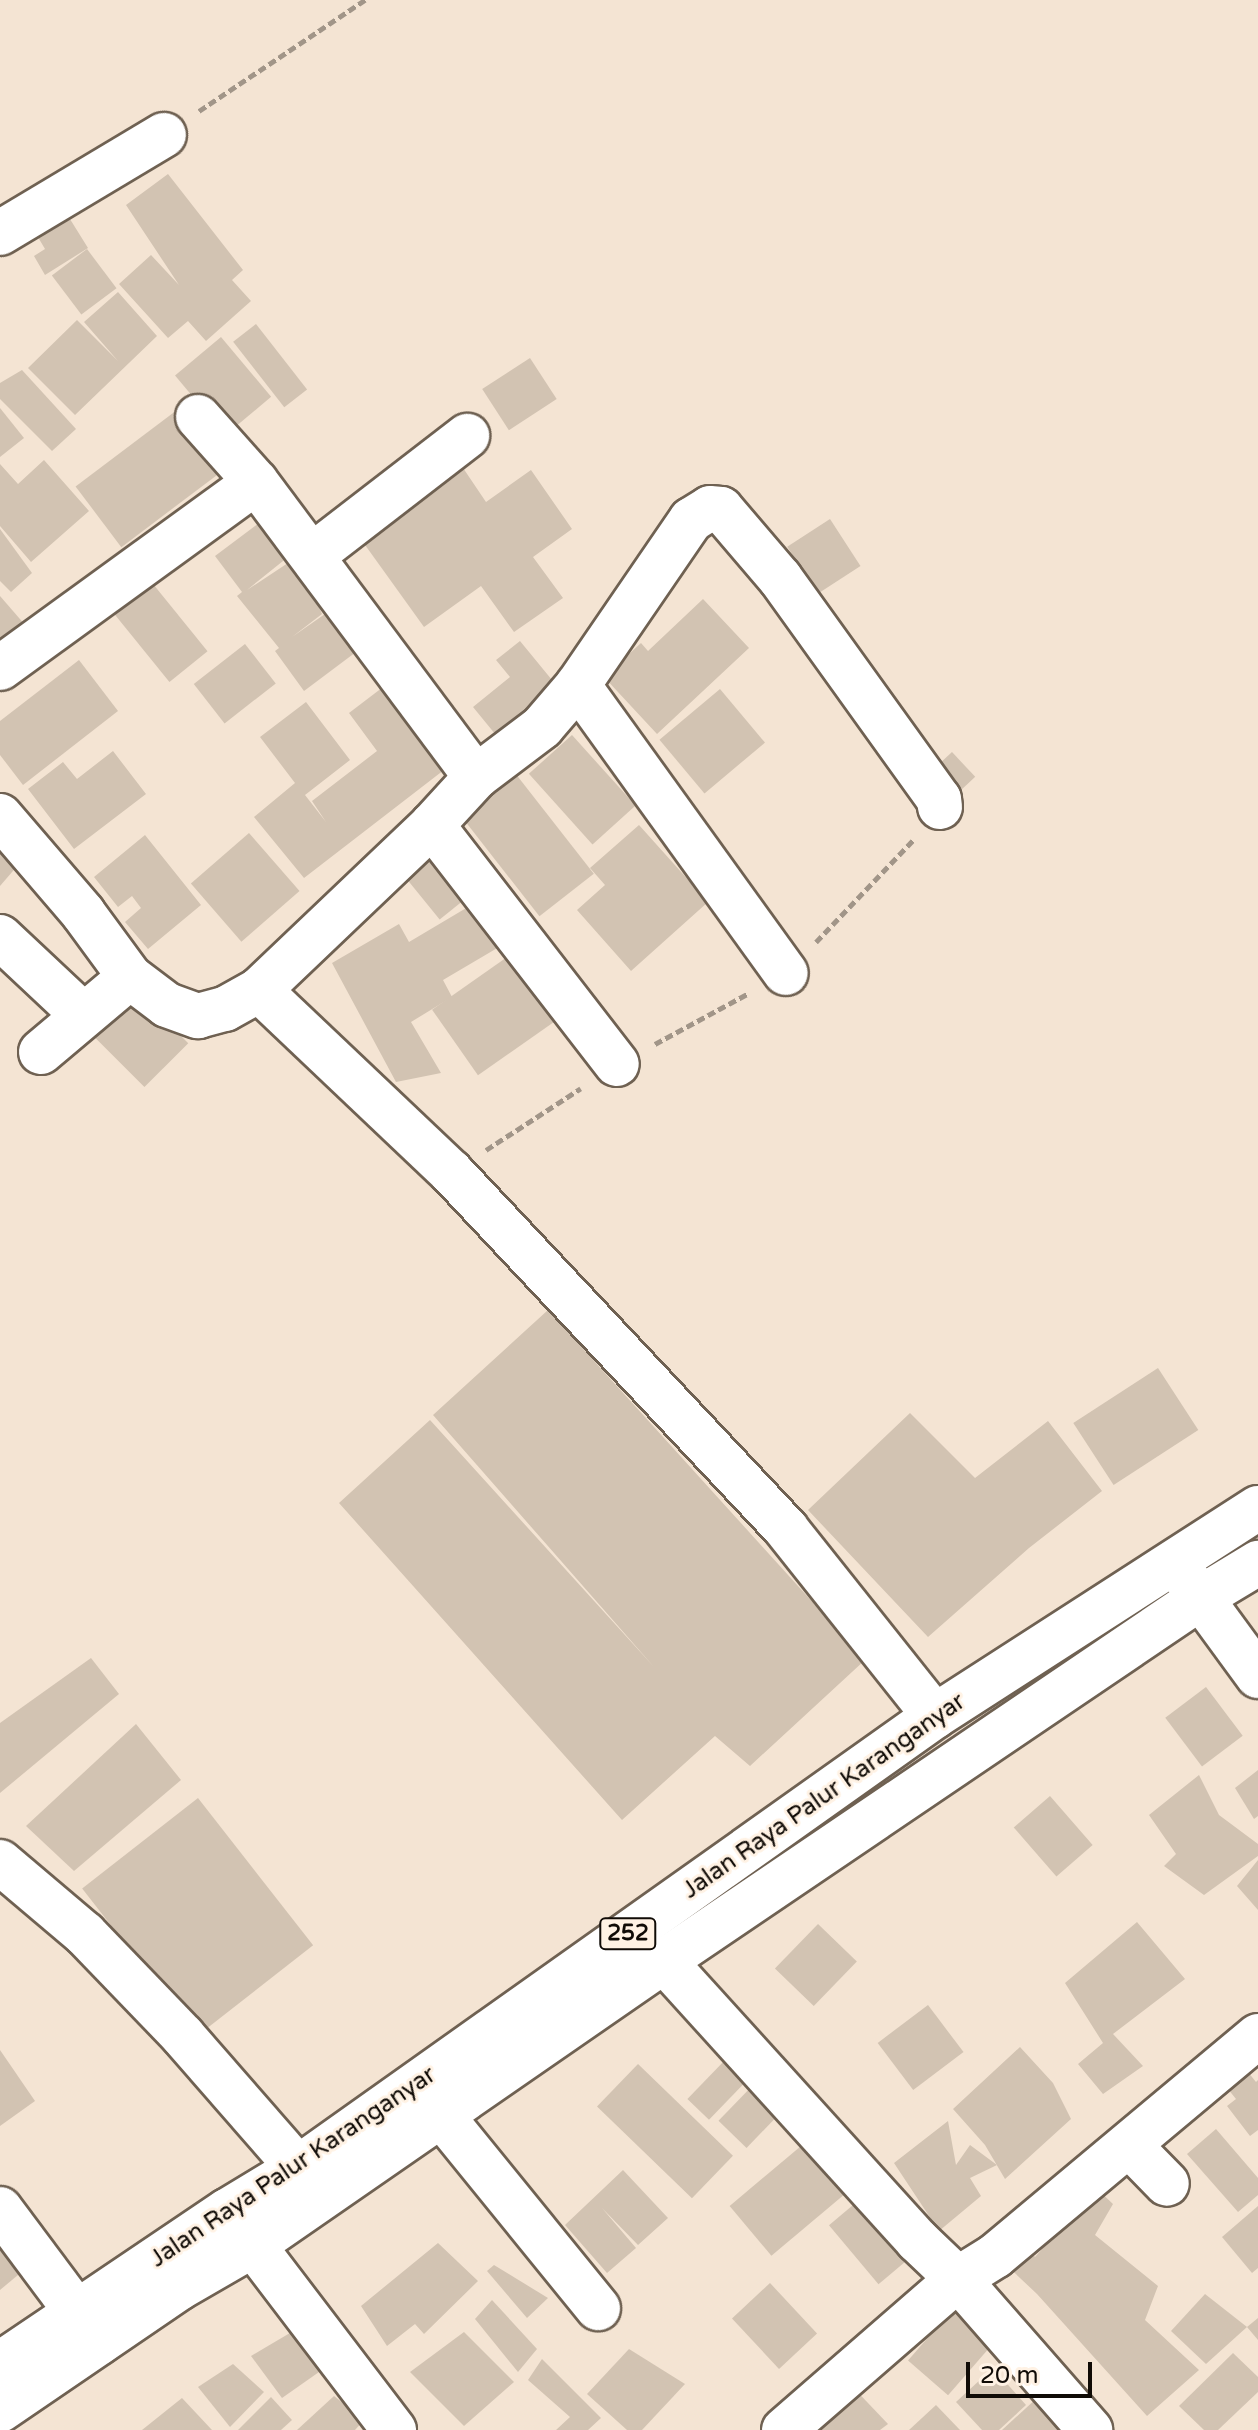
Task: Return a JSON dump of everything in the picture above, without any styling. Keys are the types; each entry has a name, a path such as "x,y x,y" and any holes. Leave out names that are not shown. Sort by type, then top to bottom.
{"street":[{"path":"0,233 164,135"},
{"path":"198,417 256,482 313,555 476,777"},
{"path":"313,555 467,436"},
{"path":"0,668 256,482"},
{"path":"0,816 83,913 130,977 167,1005 198,1016 225,1009 259,990 432,825 476,777 521,746 578,685 691,520 710,508 721,509 796,598 939,799 940,807"},
{"path":"578,685 786,973"},
{"path":"432,825 617,1064"},
{"path":"0,937 83,1015"},
{"path":"41,1052 130,977"},
{"path":"259,990 451,1172 653,1391 786,1529 935,1716"},
{"name":"Jalan Raya Palur Karanganyar","path":"0,2410 88,2327 227,2211 298,2168 935,1716 1172,1560 1258,1508"},
{"path":"1172,1560 1253,1661"},
{"name":"Jalan Raya Palur Karanganyar","path":"0,2364 179,2288 255,2244 664,1961 1200,1598 1258,1563"},
{"path":"0,1862 85,1934 183,2036 298,2168"},
{"path":"664,1961 917,2240 958,2279 1090,2430"},
{"path":"784,2430 958,2279 995,2256 1258,2036"},
{"path":"441,2115 598,2308"},
{"path":"1129,2145 1167,2184"},
{"path":"0,2209 88,2327"},
{"path":"227,2211 394,2430"}],"path":[{"path":"164,135 365,0"},
{"path":"451,1172 617,1064 786,973 930,823 940,807"}],"building":[{"path":"168,174 243,270 232,280 251,301 206,341 188,321 168,338 119,284 151,255 179,285 126,205"},
{"path":"60,203 88,248 45,275 34,256 45,249 29,222"},
{"path":"87,249 116,288 81,315 52,275"},
{"path":"118,292 157,336 75,415 28,368 77,320 118,361 84,322"},
{"path":"256,324 307,389 284,407 233,342"},
{"path":"221,337 271,397 225,435 175,376"},
{"path":"530,358 557,399 509,430 482,389"},
{"path":"22,370 76,429 52,451 0,399 0,383"},
{"path":"181,407 227,468 121,547 76,486"},
{"path":"0,408 24,438 0,457"},
{"path":"457,459 486,502 531,470 572,529 533,557 563,598 514,632 481,586 424,627 355,531"},
{"path":"44,460 89,511 31,562 0,526 0,464 18,484"},
{"path":"267,517 293,553 247,590 297,557 322,614 292,637 335,607 364,646 304,691 275,651 279,648 237,596 242,592 215,556"},
{"path":"830,519 860,566 818,594 787,547"},
{"path":"0,529 32,573 11,592 0,581"},
{"path":"149,579 208,651 169,682 111,610"},
{"path":"0,596 26,626 4,645 0,640"},
{"path":"703,599 749,648 657,734 604,677 641,643 648,651"},
{"path":"520,641 561,691 500,740 473,707 510,677 496,660"},
{"path":"245,644 276,683 225,723 194,684"},
{"path":"79,660 118,711 23,785 0,755 0,721"},
{"path":"391,681 453,763 304,878 254,817 295,783 260,737 306,702 350,760 305,795 326,822 312,801 377,751 349,713"},
{"path":"720,689 765,743 704,793 659,740"},
{"path":"572,735 636,806 592,844 529,774"},
{"path":"113,751 146,794 74,849 28,789 63,762 77,779"},
{"path":"952,752 975,777 949,801 926,777"},
{"path":"515,773 594,874 539,916 461,815"},
{"path":"639,825 708,902 631,971 577,910 605,885 590,868"},
{"path":"249,833 300,891 241,942 191,884"},
{"path":"145,835 201,905 148,949 125,922 141,908 132,896 118,907 94,877"},
{"path":"0,837 25,857 0,886"},
{"path":"428,848 468,897 440,920 400,871"},
{"path":"473,904 499,947 443,980 452,997 411,1022 441,1073 396,1082 332,963 399,924 409,942"},
{"path":"523,946 569,1012 478,1075 432,1010"},
{"path":"131,986 188,1043 144,1087 87,1030"},
{"path":"548,1310 865,1660 750,1766 715,1736 622,1820 339,1503 430,1420 654,1667 433,1415"},
{"path":"1158,1368 1198,1430 1114,1485 1073,1423"},
{"path":"910,1413 975,1478 1048,1421 1102,1491 1029,1548 928,1637 808,1510"},
{"path":"91,1658 119,1694 0,1793 0,1723"},
{"path":"1206,1687 1243,1736 1202,1766 1165,1718"},
{"path":"136,1724 181,1780 74,1871 26,1826"},
{"path":"1258,1770 1258,1816 1254,1819 1235,1788"},
{"path":"1199,1775 1219,1815 1258,1844 1258,1856 1204,1895 1164,1866 1176,1854 1149,1815"},
{"path":"1050,1796 1093,1845 1056,1877 1014,1827"},
{"path":"198,1798 313,1945 197,2036 82,1889"},
{"path":"1258,1860 1258,1910 1237,1886"},
{"path":"1137,1922 1185,1979 1113,2034 1143,2066 1103,2094 1078,2064 1103,2043 1065,1983"},
{"path":"818,1924 857,1962 814,2006 775,1969"},
{"path":"928,2005 964,2052 913,2090 878,2043"},
{"path":"1020,2047 1053,2083 1071,2119 1005,2179 985,2145 953,2109"},
{"path":"0,2050 35,2101 0,2126"},
{"path":"727,2058 749,2079 709,2120 687,2099"},
{"path":"1240,2062 1256,2082 1258,2080 1258,2130 1250,2136 1227,2106 1236,2099 1219,2078"},
{"path":"638,2064 733,2156 692,2198 597,2106"},
{"path":"756,2082 784,2109 747,2148 718,2121"},
{"path":"948,2121 956,2165 970,2145 997,2165 970,2178 981,2196 939,2231 894,2163"},
{"path":"1216,2129 1258,2178 1258,2195 1238,2212 1187,2154"},
{"path":"807,2141 849,2191 771,2256 730,2206"},
{"path":"623,2170 668,2218 638,2245 602,2208 636,2248 607,2273 565,2225"},
{"path":"1097,2189 1113,2204 1095,2235 1158,2286 1145,2320 1199,2370 1147,2416 1037,2294 1001,2260 1022,2243 1035,2257"},
{"path":"865,2195 914,2254 878,2284 829,2225"},
{"path":"1258,2206 1258,2268 1252,2273 1222,2237"},
{"path":"0,2236 24,2270 0,2290"},
{"path":"438,2243 478,2281 424,2334 415,2324 387,2346 361,2306"},
{"path":"494,2265 548,2298 527,2318 487,2271"},
{"path":"770,2283 817,2333 779,2369 732,2318"},
{"path":"1205,2294 1247,2327 1206,2364 1171,2331"},
{"path":"492,2300 537,2349 518,2372 475,2319"},
{"path":"952,2310 992,2345 948,2395 908,2361"},
{"path":"1258,2318 1258,2340 1247,2327"},
{"path":"295,2330 329,2365 282,2398 251,2356"},
{"path":"464,2332 514,2382 464,2426 410,2372"},
{"path":"629,2349 685,2384 642,2430 627,2430 587,2394"},
{"path":"1233,2353 1258,2377 1258,2392 1218,2430 1204,2430 1179,2406"},
{"path":"542,2359 601,2418 588,2430 556,2430 570,2417 528,2380"},
{"path":"233,2364 264,2392 230,2427 198,2387"},
{"path":"993,2368 1026,2405 999,2430 982,2430 956,2402"},
{"path":"848,2382 888,2424 880,2430 793,2430"},
{"path":"334,2396 364,2420 355,2430 297,2430"},
{"path":"271,2397 292,2420 281,2430 238,2430"},
{"path":"1038,2397 1063,2430 1002,2430"},
{"path":"182,2398 212,2430 142,2430"},
{"path":"936,2405 960,2430 909,2430"}]}
